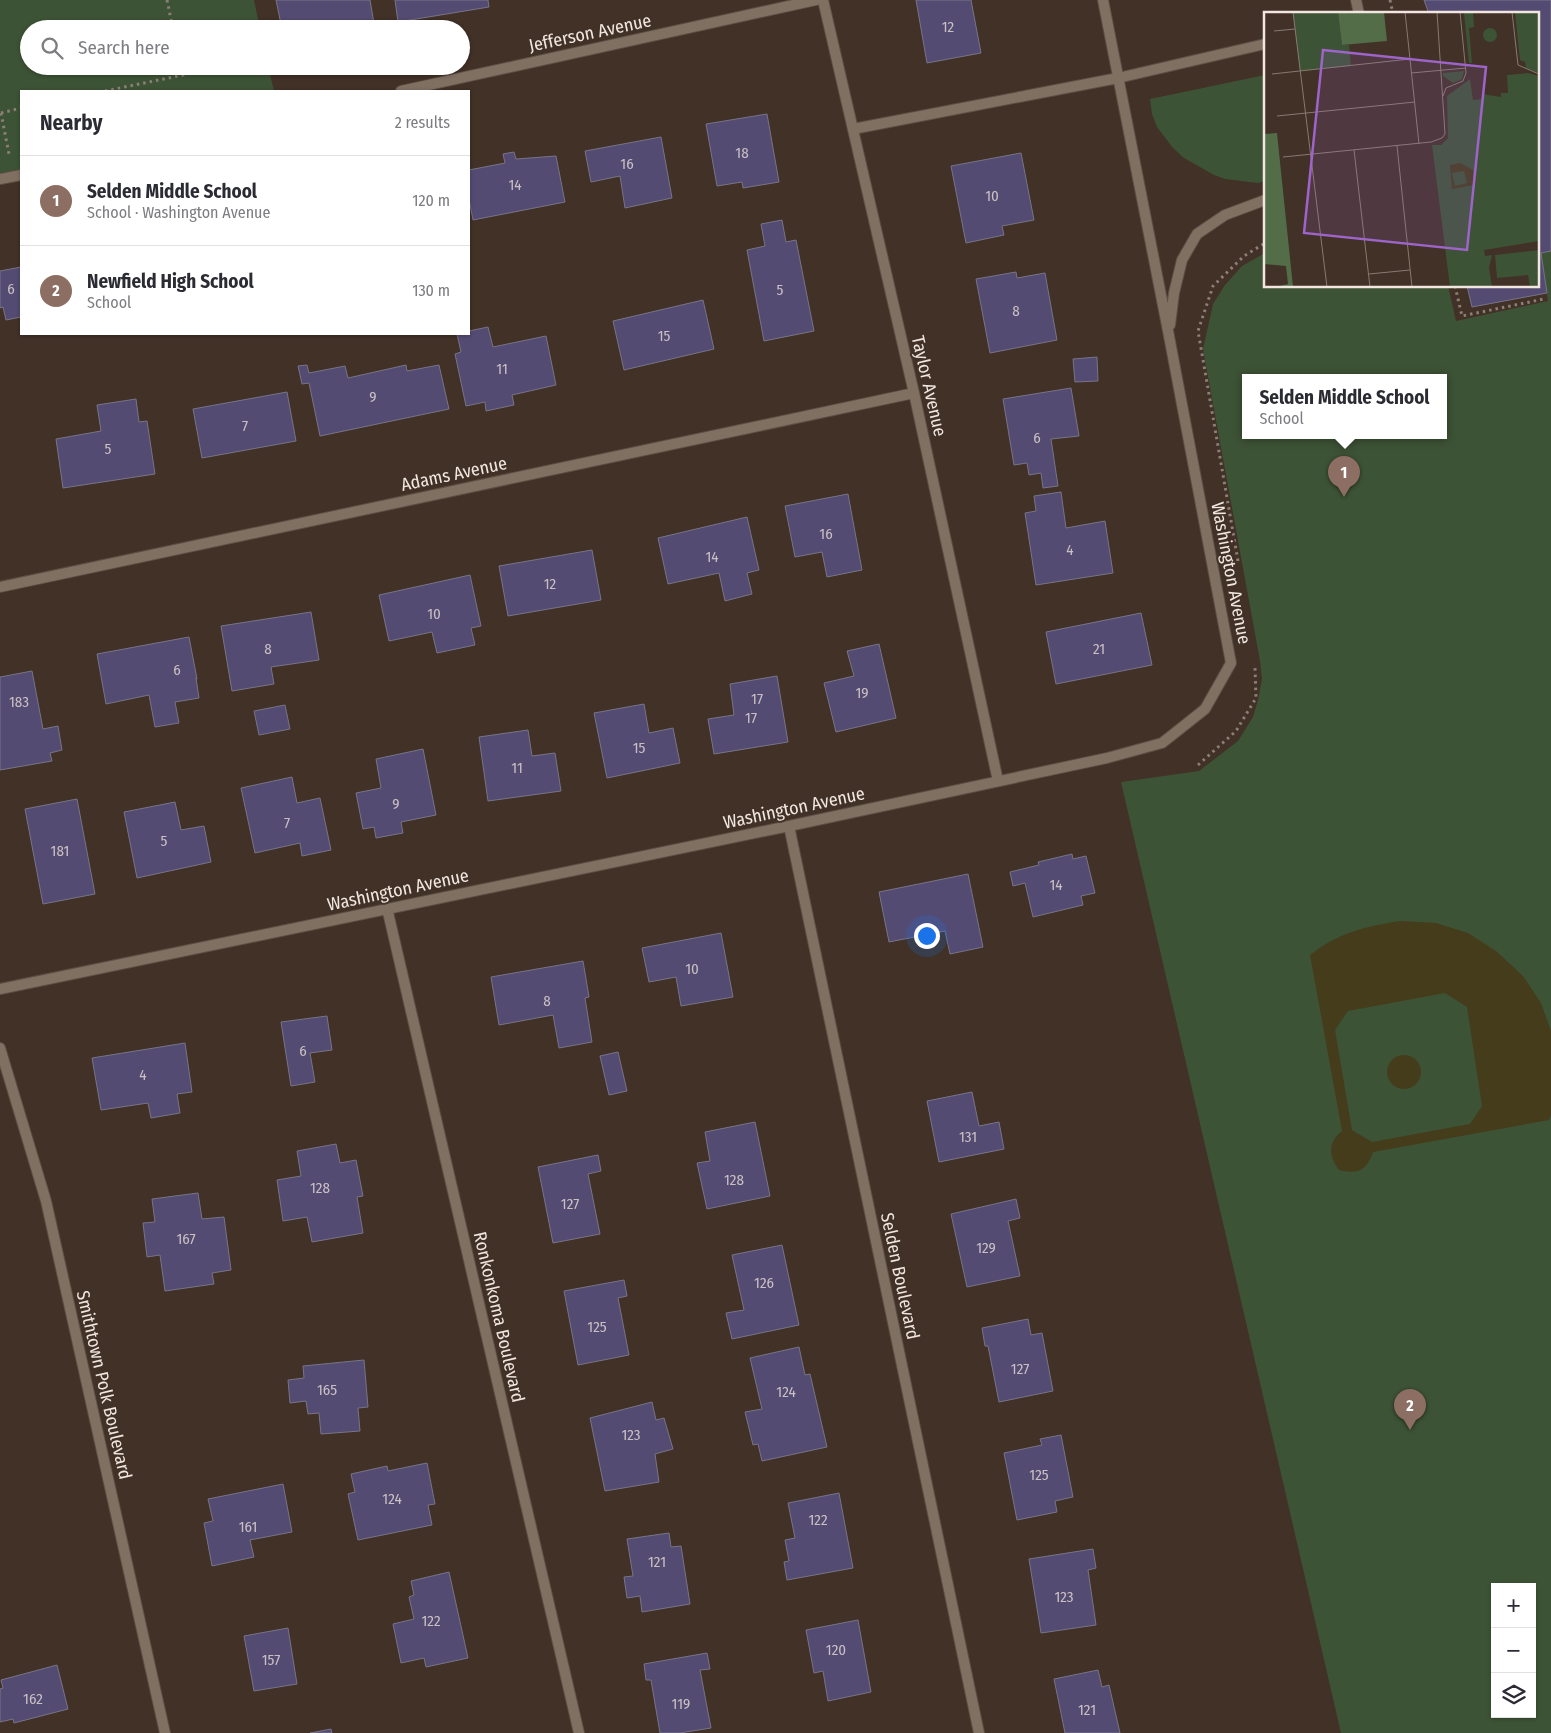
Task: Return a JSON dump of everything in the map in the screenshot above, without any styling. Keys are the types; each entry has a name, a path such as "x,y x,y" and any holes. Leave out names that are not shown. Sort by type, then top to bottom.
{"street":[{"name":"Jefferson Avenue","path":"406,90 816,0"},
{"name":"Taylor Avenue","path":"823,0 914,394 998,780"},
{"name":"Washington Avenue","path":"0,989 789,826 1107,758 1162,743 1206,710 1231,663 1103,0"},
{"path":"853,129 1118,78 1264,44"},
{"path":"0,179 17,175"},
{"path":"1169,336 1174,293 1182,260 1197,234 1225,215 1264,200"},
{"name":"Adams Avenue","path":"0,587 914,394"},
{"name":"Selden Boulevard","path":"789,826 979,1733"},
{"name":"Ronkonkoma Boulevard","path":"387,908 578,1733"},
{"name":"Smithtown Polk Boulevard","path":"0,1048 46,1201 165,1733"}],"path":[{"path":"166,0 171,20"},
{"path":"110,90 183,75"},
{"path":"17,175 0,113 20,108"},
{"path":"1239,570 1198,331 1213,286 1244,256 1264,244"},
{"path":"1455,288 1462,316 1544,299"},
{"path":"1198,765 1236,730 1256,698 1255,664"}],"green space":[{"path":"0,0 254,0 258,20 20,20 20,75 270,75 274,90 20,90 20,171 0,176"},
{"path":"1264,75 1264,181 1258,183 1225,179 1184,158 1173,148 1157,127 1152,114 1150,99"},
{"path":"1551,251 1551,1733 1341,1733 1121,782 1199,771 1238,741 1253,717 1258,700 1262,679 1260,661 1203,349 1213,304 1225,285 1242,266 1264,254 1264,288 1448,288 1456,321 1548,301 1541,253"}],"sand":[{"path":"1400,921 1436,923 1468,933 1496,951 1523,976 1541,1003 1551,1031 1551,1115 1549,1120 1373,1152 1368,1163 1361,1170 1351,1172 1339,1170 1331,1154 1331,1149 1337,1135 1342,1131 1310,955 1342,936 1364,928","holes":["1445,993 1467,1007 1482,1106 1470,1124 1372,1142 1352,1130 1335,1030 1348,1011"]},
{"path":"1404,1055 1416,1060 1421,1072 1416,1084 1404,1089 1392,1084 1387,1072 1392,1060"}],"building":[{"path":"276,0 370,0 373,20 280,20"},
{"path":"395,0 488,0 489,7 410,20 398,20"},
{"path":"916,0 971,0 981,53 927,63"},
{"path":"1424,0 1551,0 1551,251 1541,253 1547,293 1472,307 1467,288 1538,288 1538,12 1428,12"},
{"path":"767,114 779,182 743,188 742,182 717,186 706,124"},
{"path":"661,137 672,198 625,208 620,176 591,182 585,151"},
{"path":"514,152 516,159 556,156 565,202 473,220 470,204 470,170 505,163 503,154"},
{"path":"1021,153 1034,220 1002,226 1004,235 966,243 951,166"},
{"path":"782,220 786,242 796,240 814,331 764,341 747,250 765,246 761,224"},
{"path":"20,267 20,317 6,320 3,307 0,308 0,271"},
{"path":"1016,272 1017,278 1045,273 1057,340 990,353 976,279"},
{"path":"703,300 714,349 624,370 613,321"},
{"path":"488,327 493,347 546,336 556,385 512,395 514,405 486,411 485,402 466,406 455,354 461,352 457,335 470,335 470,331"},
{"path":"1097,357 1098,381 1075,382 1073,359"},
{"path":"307,365 309,373 345,366 348,378 406,365 407,371 439,365 449,409 320,436 309,383 302,384 298,366"},
{"path":"1071,388 1079,436 1051,439 1058,486 1043,488 1041,473 1029,475 1027,463 1014,465 1003,399"},
{"path":"287,392 296,441 202,458 193,409"},
{"path":"136,399 139,422 147,421 155,474 63,488 56,439 101,431 97,405"},
{"path":"1061,492 1066,528 1105,521 1113,573 1036,585 1025,513 1036,511 1034,496"},
{"path":"848,494 862,570 827,577 822,552 795,557 785,506"},
{"path":"747,517 759,570 747,573 752,594 725,601 719,573 668,584 658,538"},
{"path":"592,550 601,600 508,616 499,566"},
{"path":"470,575 481,626 471,628 475,645 437,653 432,632 389,641 379,595"},
{"path":"311,612 319,660 271,667 274,684 232,691 221,626"},
{"path":"1141,613 1152,665 1056,684 1046,632"},
{"path":"189,637 199,698 175,702 179,723 155,727 149,695 106,704 97,654"},
{"path":"879,644 896,718 836,732 824,683 854,676 847,651"},
{"path":"32,671 43,729 58,726 62,750 50,753 52,761 0,770 0,677"},
{"path":"777,676 788,742 714,754 708,719 734,715 730,684"},
{"path":"644,704 649,733 673,728 680,763 607,778 594,713"},
{"path":"285,705 290,729 259,735 254,711"},
{"path":"528,730 532,756 555,753 561,791 488,801 479,737"},
{"path":"423,749 436,815 401,822 403,833 376,838 374,827 363,829 356,793 381,788 376,759"},
{"path":"292,777 297,803 320,798 331,850 302,856 300,843 255,853 241,788"},
{"path":"77,799 95,894 43,904 25,809"},
{"path":"175,802 181,830 204,826 211,862 137,878 124,812"},
{"path":"1072,854 1073,859 1086,856 1095,893 1081,896 1083,905 1033,917 1025,883 1013,886 1010,872 1039,865 1038,862"},
{"path":"968,874 983,947 950,954 945,931 889,942 879,892"},
{"path":"721,933 733,997 681,1006 676,977 649,982 642,948"},
{"path":"583,961 589,997 585,998 592,1042 559,1048 553,1015 499,1025 491,977"},
{"path":"327,1016 332,1050 310,1053 315,1082 291,1086 281,1022"},
{"path":"185,1043 192,1092 177,1094 180,1113 151,1118 148,1103 101,1110 92,1058"},
{"path":"618,1052 627,1091 609,1095 600,1056"},
{"path":"972,1092 979,1126 999,1122 1004,1149 939,1162 927,1101"},
{"path":"755,1122 770,1196 707,1209 697,1163 710,1161 705,1132"},
{"path":"336,1144 340,1163 356,1160 363,1196 357,1197 363,1233 312,1242 307,1217 283,1221 277,1180 301,1176 297,1151"},
{"path":"598,1155 601,1171 588,1174 600,1234 553,1243 538,1167"},
{"path":"198,1193 202,1219 224,1217 231,1270 212,1273 214,1284 165,1291 160,1255 147,1257 143,1223 155,1222 152,1199"},
{"path":"1016,1199 1020,1218 1008,1221 1020,1276 967,1287 951,1214"},
{"path":"782,1245 799,1325 732,1339 726,1313 744,1310 732,1255"},
{"path":"624,1280 627,1296 618,1298 629,1355 578,1365 564,1291"},
{"path":"1028,1319 1031,1335 1042,1333 1053,1391 999,1402 988,1346 985,1346 982,1328"},
{"path":"799,1347 805,1375 810,1374 827,1447 762,1461 758,1444 753,1445 745,1412 762,1409 750,1358"},
{"path":"364,1360 368,1407 358,1408 360,1431 321,1434 319,1413 308,1414 306,1401 290,1403 288,1380 304,1378 303,1366"},
{"path":"652,1402 656,1420 664,1418 673,1449 655,1454 659,1482 605,1491 590,1418"},
{"path":"1061,1435 1073,1497 1055,1501 1057,1512 1017,1520 1004,1453 1042,1445 1040,1439"},
{"path":"427,1463 435,1504 428,1505 432,1525 358,1540 348,1494 355,1492 351,1474 387,1466 388,1471"},
{"path":"283,1484 292,1532 250,1540 254,1557 212,1566 204,1523 213,1521 208,1499"},
{"path":"839,1493 853,1568 787,1580 784,1562 789,1561 785,1540 795,1538 788,1503"},
{"path":"669,1533 671,1547 681,1546 690,1604 642,1612 640,1596 627,1598 624,1577 633,1576 627,1539"},
{"path":"1093,1549 1096,1568 1088,1570 1096,1625 1041,1633 1029,1559"},
{"path":"449,1572 468,1658 426,1667 424,1658 401,1663 393,1624 414,1619 409,1597 414,1595 411,1581"},
{"path":"858,1620 871,1692 828,1701 823,1671 814,1673 806,1630"},
{"path":"288,1628 297,1684 254,1691 244,1636"},
{"path":"707,1653 710,1669 700,1670 711,1728 680,1733 660,1733 651,1680 646,1680 644,1664"},
{"path":"57,1665 68,1709 14,1723 13,1719 0,1722 0,1689 3,1688 1,1680"},
{"path":"1098,1670 1102,1687 1109,1685 1120,1733 1065,1733 1054,1679"},
{"path":"331,1729 332,1733 310,1733"}],"place":[{"name":"Selden Middle School","path":"1344,497"},
{"name":"Newfield High School","path":"1410,1430"}]}
